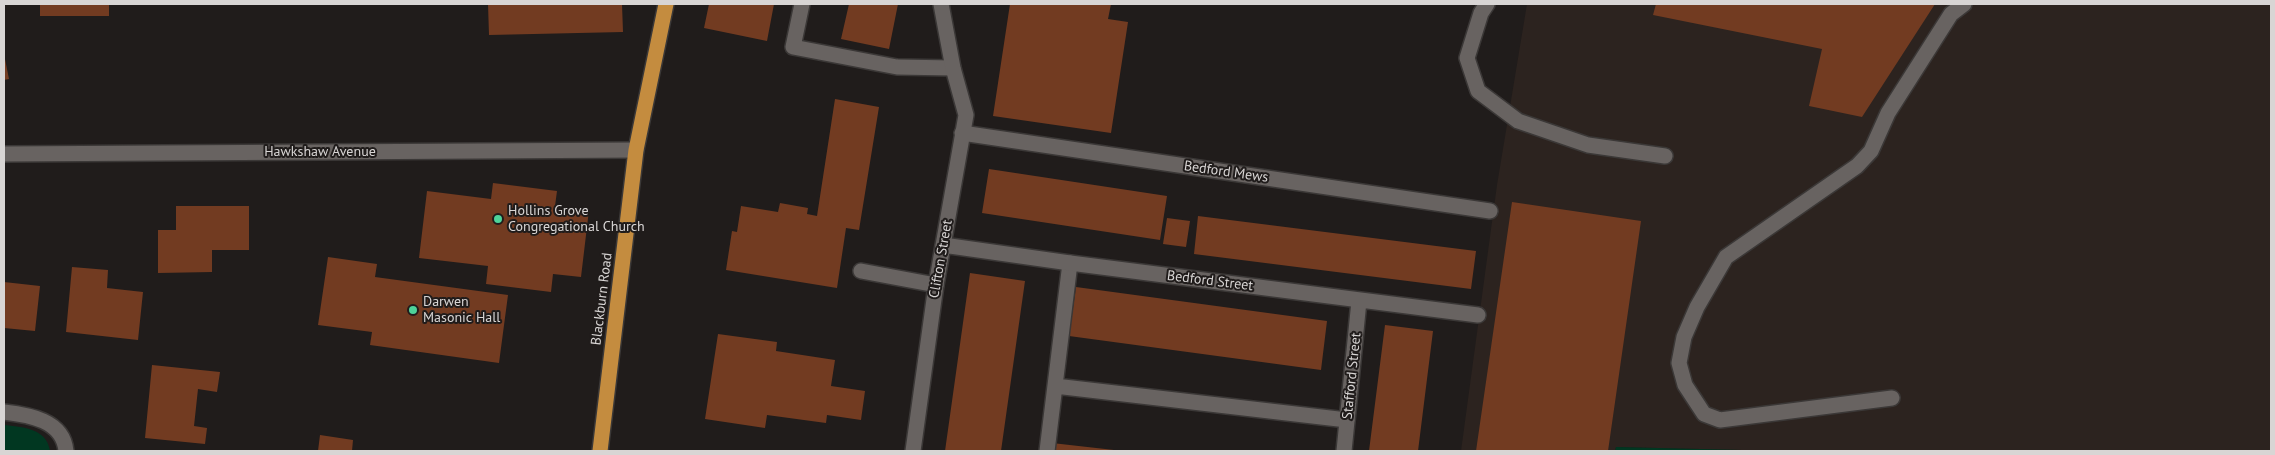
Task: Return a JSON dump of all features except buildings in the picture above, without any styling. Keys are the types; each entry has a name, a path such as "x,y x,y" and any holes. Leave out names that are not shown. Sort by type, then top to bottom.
{"highway":[{"name":"Blackburn Road","path":"600,451 636,150 666,4"}],"street":[{"path":"802,4 793,47 897,67 953,68"},
{"name":"Clifton Street","path":"913,451 936,285 966,115 953,68 942,4"},
{"path":"1487,4 1480,13 1467,58 1478,91 1518,121 1588,145 1664,156"},
{"path":"1892,398 1720,420 1704,414 1685,385 1679,363 1684,337 1697,306 1726,258 1857,166 1871,151 1888,113 1951,14 1964,4"},
{"name":"Bedford Mews","path":"962,133 1490,211"},
{"name":"Hawkshaw Avenue","path":"4,154 636,150"},
{"name":"Bedford Street","path":"943,245 1359,301 1478,315"},
{"path":"1047,451 1070,263"},
{"path":"861,271 936,285"},
{"name":"Stafford Street","path":"1344,451 1359,301"},
{"path":"1055,386 1348,420"},
{"path":"4,412 34,416 54,427 65,441 66,451"}],"shaded area":[{"path":"1527,4 2271,4 2271,451 1783,451 1616,447 1615,451 1461,451 1497,185"}],"green space":[{"path":"4,425 26,428 39,433 48,443 50,451 4,451"},
{"path":"1616,447 1783,451 1615,451"}],"place":[{"name":"Hollins Grove Congregational Church","path":"498,219"},
{"name":"Darwen Masonic Hall","path":"413,310"}]}
